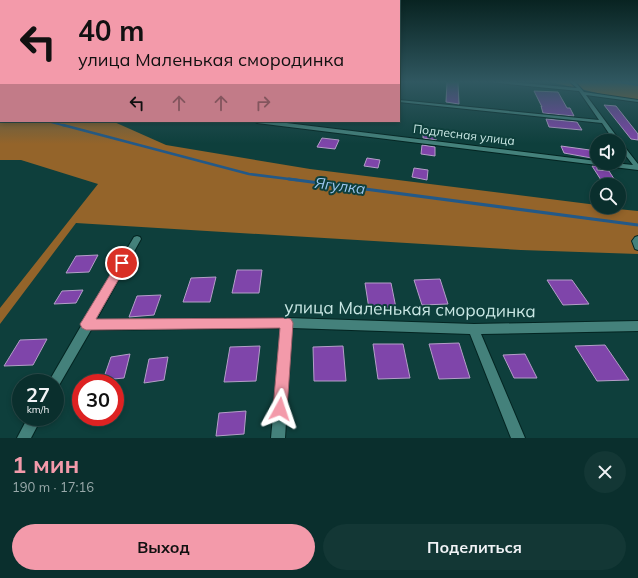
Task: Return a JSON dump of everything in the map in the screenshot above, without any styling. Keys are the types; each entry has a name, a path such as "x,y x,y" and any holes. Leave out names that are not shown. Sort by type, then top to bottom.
{"street":[{"path":"413,102 603,122"},
{"path":"589,102 612,134"},
{"name":"Подлесная улица","path":"265,122 590,162"},
{"path":"626,152 638,168"},
{"name":"Подлесная улица","path":"626,167 638,168"},
{"path":"59,374 86,324 137,239"},
{"path":"638,239 636,241 638,247"},
{"path":"278,438 287,323"},
{"name":"улица Маленькая смородинка","path":"86,324 287,323 474,329 638,326"},
{"path":"474,329 518,438"},
{"path":"24,438 30,426"}],"shaded area":[{"path":"0,122 114,122 166,145 310,169 590,204 590,214 626,214 626,210 638,211 638,254 521,250 76,223 0,324 0,308 98,184 21,160 0,160"}],"building":[{"path":"540,102 564,102 567,108 570,108 574,116 543,113 541,106 542,107"},
{"path":"604,105 616,106 638,134 638,140 631,139"},
{"path":"546,119 577,122 582,130 549,127"},
{"path":"427,129 436,130 436,140 423,138 423,131 426,131"},
{"path":"322,138 339,140 335,149 317,147"},
{"path":"422,145 435,147 435,156 421,154"},
{"path":"561,146 590,150 590,158 564,153"},
{"path":"367,158 380,160 378,168 364,166"},
{"path":"414,168 428,170 427,180 412,177"},
{"path":"595,170 609,171 613,178 600,178"},
{"path":"98,255 89,272 66,273 76,256"},
{"path":"237,270 262,270 259,293 232,293"},
{"path":"216,277 210,302 183,302 191,278"},
{"path":"440,279 448,304 422,305 414,280"},
{"path":"547,280 572,280 589,304 563,305"},
{"path":"365,283 391,283 396,308 369,309"},
{"path":"83,290 76,303 54,304 62,291"},
{"path":"161,295 154,315 129,317 137,296"},
{"path":"47,339 33,365 4,366 20,340"},
{"path":"459,343 470,378 439,379 429,344"},
{"path":"373,344 403,344 410,378 378,379"},
{"path":"605,345 629,380 597,381 575,346"},
{"path":"260,346 256,381 224,382 230,347"},
{"path":"343,346 346,381 314,381 313,347"},
{"path":"130,354 124,378 124,374 105,374 111,357"},
{"path":"525,354 537,378 514,378 503,355"},
{"path":"168,357 164,380 144,383 149,359"},
{"path":"246,411 244,434 216,436 219,413"}],"waterway":[{"name":"Ягулка","path":"51,122 66,126"},
{"name":"Ягулка","path":"63,125 249,174 289,179"},
{"name":"Ягулка","path":"289,179 297,180"},
{"name":"Ягулка","path":"289,179 638,225"}],"route":[{"path":"122,263 86,324 287,323 280,409"}]}
